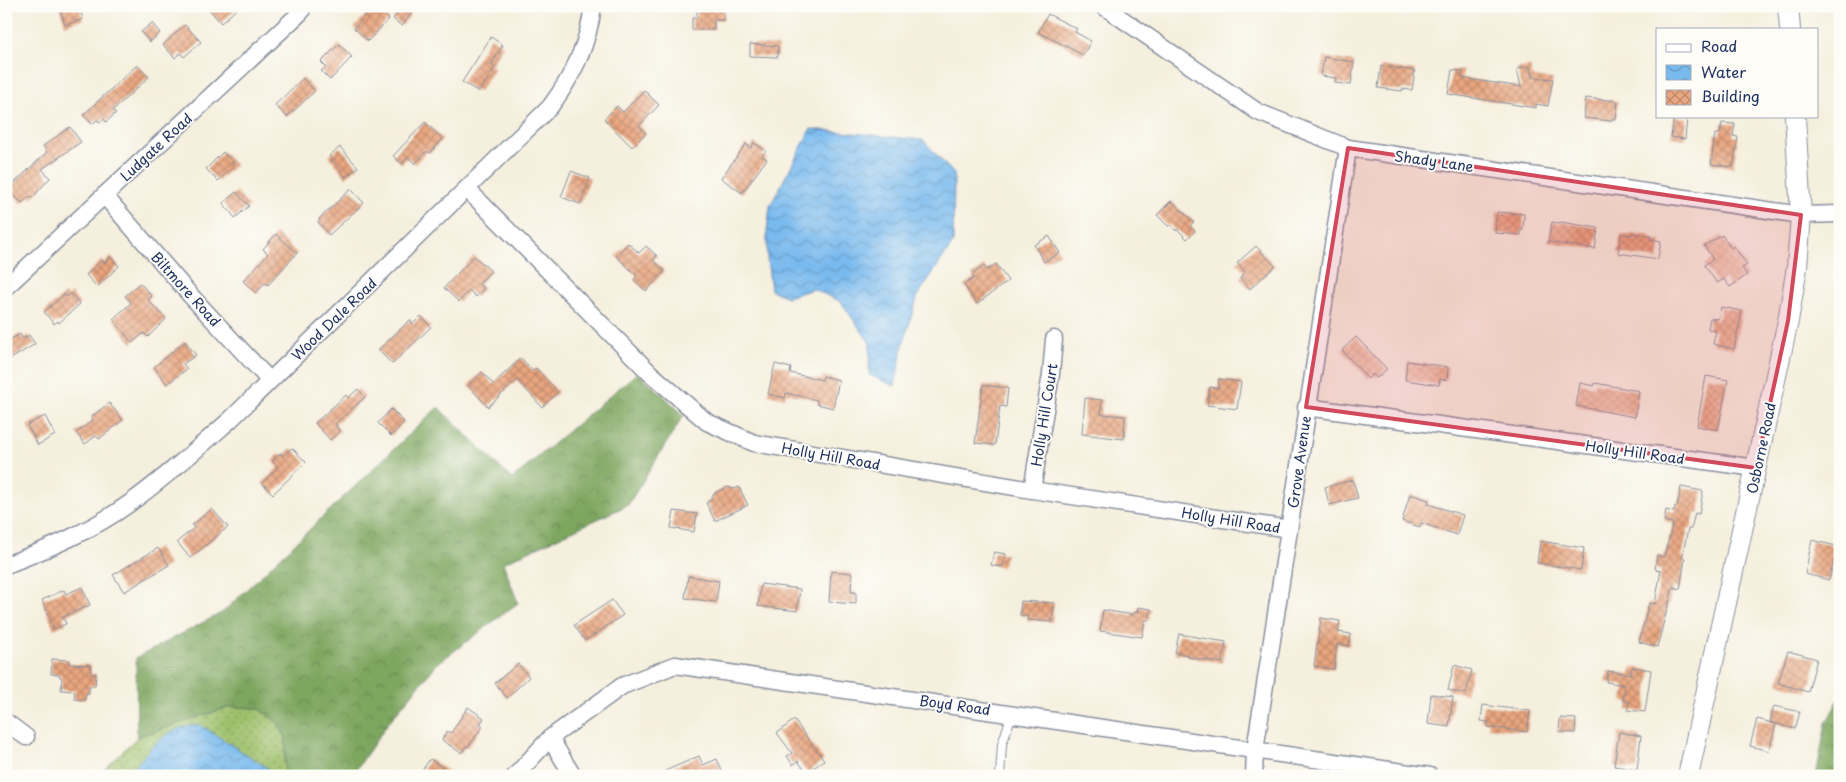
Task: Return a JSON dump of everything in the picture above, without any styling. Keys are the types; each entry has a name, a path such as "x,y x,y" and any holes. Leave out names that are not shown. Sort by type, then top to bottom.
{"street":[{"name":"Ludgate Road","path":"6,287 301,12 304,6"},
{"name":"Wood Dale Road","path":"6,566 78,534 128,504 176,468 230,420 550,107 565,86 585,46 593,6"},
{"name":"Shady Lane","path":"1103,6 1258,112 1348,148 1801,215 1840,214"},
{"path":"1788,6 1790,28"},
{"name":"Osborne Road","path":"1688,776 1788,321 1797,267 1801,215 1795,118"},
{"name":"Grove Avenue","path":"1254,776 1255,750 1306,407 1348,148"},
{"name":"Holly Hill Road","path":"467,189 650,373 707,422 754,443 1032,490 1289,528"},
{"name":"Biltmore Road","path":"104,195 192,296 270,381"},
{"name":"Holly Hill Court","path":"1032,490 1051,374 1054,340"},
{"name":"Holly Hill Road","path":"1306,407 1756,468"},
{"name":"Boyd Road","path":"515,776 550,738 622,686 675,665 1430,776"},
{"path":"6,722 26,737"},
{"path":"550,738 573,776"}],"lane":[{"path":"1000,776 1003,739 1012,714"}],"highlighted area":[{"path":"1348,148 1801,215 1788,321 1756,468 1306,407"}],"green space":[{"path":"638,372 684,415 628,505 503,563 518,603 437,664 388,723 352,776 284,776 286,737 277,722 258,708 229,707 137,737 136,658 223,612 438,407 512,479"},
{"path":"1840,697 1840,776 1816,776 1826,723"},
{"path":"229,707 258,708 277,722 286,737 284,776 98,776 137,737"}],"water":[{"path":"811,129 923,140 954,174 953,243 918,295 904,341 895,386 869,375 870,343 841,302 813,289 787,297 771,290 767,258 767,231 770,206"},
{"path":"200,725 266,767 273,776 128,776 158,741 187,726"}],"building":[{"path":"59,6 79,6 83,19 65,25"},
{"path":"206,6 240,6 221,23"},
{"path":"697,6 717,6 717,9 724,9 724,20 714,20 714,30 692,30 692,18 697,18"},
{"path":"402,7 411,14 402,26 393,19"},
{"path":"378,9 389,19 368,41 354,28 369,11 373,15"},
{"path":"1048,14 1077,29 1075,32 1091,41 1083,55 1038,32"},
{"path":"152,23 160,33 150,42 141,32"},
{"path":"185,25 201,42 184,57 180,53 175,58 163,45"},
{"path":"491,37 503,45 491,65 495,68 479,92 462,82"},
{"path":"339,44 352,57 330,80 321,71 326,67 321,62"},
{"path":"750,44 778,46 778,57 750,56"},
{"path":"1324,57 1354,62 1351,85 1335,83 1336,78 1321,76"},
{"path":"137,65 149,77 113,110 116,113 106,122 104,119 100,122 97,120 92,124 83,115"},
{"path":"1381,66 1415,71 1412,90 1402,89 1402,91 1378,88"},
{"path":"1530,66 1532,77 1553,79 1548,106 1536,104 1536,108 1448,94 1452,70 1463,71 1462,78 1521,87 1517,69"},
{"path":"303,78 315,91 287,117 275,105"},
{"path":"644,90 659,105 639,126 646,133 632,147 604,119 617,106 623,112"},
{"path":"1586,98 1618,101 1616,119 1611,119 1611,121 1584,118"},
{"path":"1674,118 1687,118 1685,139 1671,137"},
{"path":"425,122 443,139 430,153 427,151 415,164 408,157 402,164 393,156"},
{"path":"1722,123 1735,124 1733,136 1738,137 1733,167 1711,164 1715,134 1720,134"},
{"path":"70,127 81,142 42,169 50,178 32,198 30,196 22,203 8,189 47,152 43,146"},
{"path":"754,143 766,151 762,156 767,159 742,193 721,178 746,144 751,148"},
{"path":"340,147 358,167 346,177 329,156"},
{"path":"223,152 235,165 218,181 206,169"},
{"path":"571,171 590,178 580,204 561,197"},
{"path":"351,189 364,203 329,235 318,222 319,219"},
{"path":"236,192 249,206 235,218 223,203"},
{"path":"1171,201 1194,222 1190,226 1195,231 1187,239 1177,229 1176,231 1170,225 1168,226 1157,215"},
{"path":"1497,212 1524,214 1521,235 1495,233"},
{"path":"1552,222 1598,228 1595,249 1548,242"},
{"path":"1631,233 1651,236 1650,239 1661,241 1658,259 1618,253 1621,234 1631,235"},
{"path":"276,234 297,253 268,285 265,283 256,293 243,281 268,254 263,249"},
{"path":"1722,235 1731,248 1734,246 1747,265 1742,268 1747,275 1730,287 1724,279 1717,283 1704,265 1713,259 1704,246"},
{"path":"1049,236 1060,253 1044,262 1034,245"},
{"path":"628,243 639,253 646,246 657,256 653,260 665,271 646,291 634,280 637,276 616,256"},
{"path":"1256,246 1275,266 1250,289 1240,278 1245,272 1237,263"},
{"path":"474,256 491,271 479,284 484,288 476,297 469,290 459,302 444,288"},
{"path":"111,257 119,266 97,287 86,275 102,260 104,263"},
{"path":"996,264 1008,281 977,304 964,285 974,278 972,275 984,266 987,270"},
{"path":"140,283 152,296 148,300 166,319 148,337 144,333 132,343 113,319 131,303 125,296"},
{"path":"71,293 80,304 59,323 58,321 54,324 44,312 65,294 67,297"},
{"path":"1721,307 1742,311 1734,349 1713,344 1716,331 1708,329 1710,318 1718,319"},
{"path":"421,316 431,327 392,364 378,350 410,320 413,324"},
{"path":"20,334 23,339 29,335 35,344 6,362 6,342"},
{"path":"1356,337 1387,369 1377,378 1373,374 1368,379 1342,350"},
{"path":"185,341 196,355 183,364 187,369 167,384 154,367"},
{"path":"521,358 533,371 536,368 558,392 542,407 517,380 488,407 468,385 482,372 493,384"},
{"path":"1407,361 1448,367 1447,380 1440,379 1439,385 1405,380"},
{"path":"775,364 791,368 790,373 822,380 823,376 839,380 833,408 817,404 817,400 786,393 785,398 768,394"},
{"path":"1706,376 1728,380 1718,430 1697,426"},
{"path":"1219,379 1241,382 1237,409 1207,405 1210,387 1218,388"},
{"path":"1580,383 1594,386 1595,383 1639,391 1635,417 1576,406"},
{"path":"983,385 1008,388 1006,407 1000,406 995,445 975,443"},
{"path":"358,389 365,397 335,424 340,431 330,440 315,423 346,395 348,398"},
{"path":"1085,398 1102,400 1101,414 1125,416 1124,439 1082,434"},
{"path":"109,403 123,420 99,439 96,436 85,444 76,433 93,420 91,417"},
{"path":"391,409 404,422 391,436 378,423"},
{"path":"45,416 55,435 38,445 27,425"},
{"path":"292,448 306,462 273,494 262,483 278,467 272,461 280,453 283,456"},
{"path":"1353,480 1358,498 1329,505 1325,487"},
{"path":"727,487 734,489 739,487 748,505 715,521 706,503 711,500 713,494"},
{"path":"1681,487 1703,491 1699,514 1695,513 1691,529 1688,529 1682,558 1685,558 1680,589 1673,587 1657,647 1639,642 1649,603 1655,604 1661,570 1655,569 1657,555 1664,557 1673,523 1664,521 1666,510 1674,512 1675,506 1677,507"},
{"path":"1410,494 1429,500 1428,504 1463,515 1457,535 1421,523 1420,527 1402,521"},
{"path":"212,509 228,527 190,558 177,542 194,528 192,525"},
{"path":"674,511 697,514 694,532 671,528"},
{"path":"1812,540 1840,547 1838,562 1834,560 1829,580 1805,574"},
{"path":"1540,541 1584,548 1581,570 1537,563"},
{"path":"158,548 169,565 124,592 113,575"},
{"path":"994,552 1006,554 1002,567 991,565"},
{"path":"831,571 852,573 851,592 856,592 856,604 829,602"},
{"path":"688,576 719,581 716,602 685,598"},
{"path":"761,584 800,589 797,611 758,606"},
{"path":"82,587 90,605 63,617 66,624 54,629 42,600 64,590 66,594"},
{"path":"612,600 623,615 585,641 574,625"},
{"path":"1021,601 1054,603 1052,622 1027,620 1028,616 1020,615"},
{"path":"1138,607 1151,609 1149,620 1145,620 1142,637 1100,631 1103,610 1133,615 1133,612 1137,613"},
{"path":"1321,618 1340,621 1338,632 1351,634 1349,646 1337,644 1334,669 1314,666"},
{"path":"1179,634 1226,642 1222,663 1175,653"},
{"path":"1788,651 1817,659 1808,692 1778,683"},
{"path":"52,659 69,660 69,664 91,665 91,674 96,674 95,686 89,686 89,693 86,693 85,700 74,699 75,691 61,690 62,678 60,675 51,674"},
{"path":"518,664 529,677 507,698 495,683"},
{"path":"1454,665 1472,670 1466,694 1448,690"},
{"path":"1632,667 1651,670 1645,712 1628,710 1629,702 1623,701 1625,685 1606,682 1608,671 1631,674"},
{"path":"1431,694 1453,697 1449,727 1428,724"},
{"path":"1483,705 1530,711 1527,732 1488,727 1489,722 1481,721"},
{"path":"1774,706 1800,712 1795,729 1770,722"},
{"path":"468,707 484,718 480,724 483,726 468,747 466,746 461,753 442,740 447,731 451,733"},
{"path":"1560,718 1576,719 1575,733 1559,732"},
{"path":"1757,719 1776,724 1769,751 1750,746"},
{"path":"794,720 824,760 807,773 798,761 793,765 787,756 792,753 777,733"},
{"path":"1619,732 1641,736 1637,770 1614,766"},
{"path":"699,756 703,765 717,759 724,776 654,776"},
{"path":"430,759 456,776 418,776"}]}
